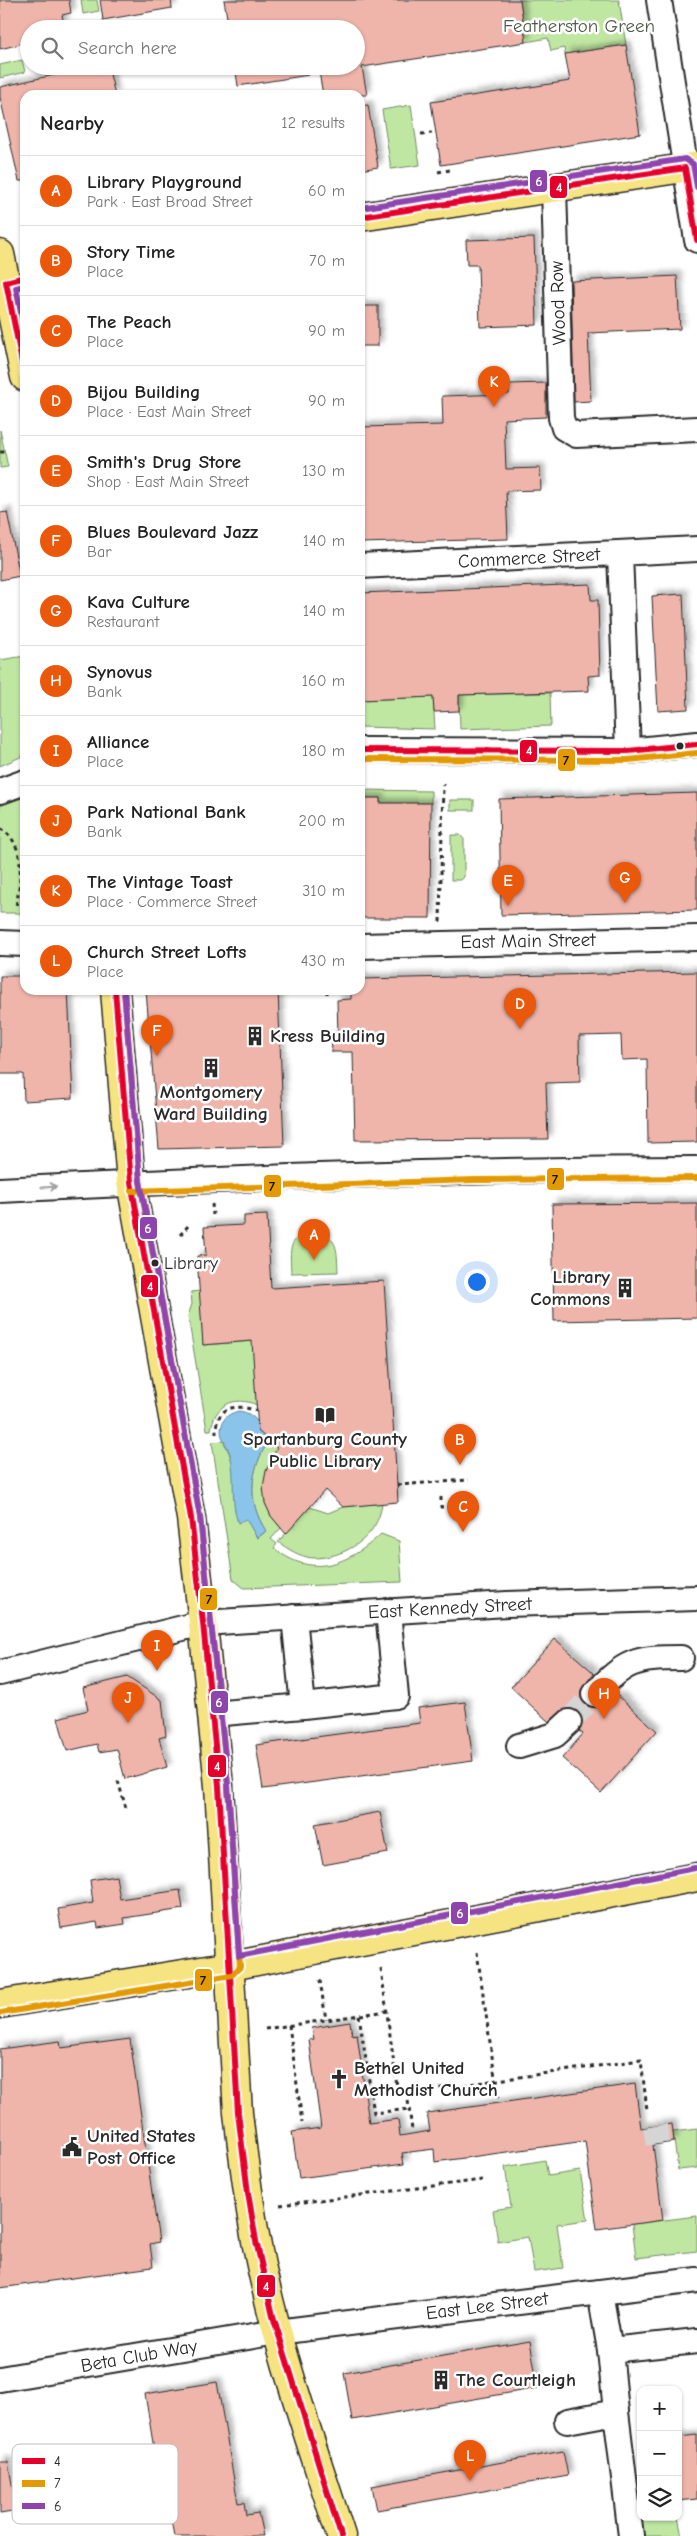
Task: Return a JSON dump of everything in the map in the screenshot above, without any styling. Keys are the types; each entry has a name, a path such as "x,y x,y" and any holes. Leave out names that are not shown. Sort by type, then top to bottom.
{"main road":[{"path":"365,216 691,167"},
{"path":"0,254 10,281 20,345"},
{"path":"115,995 131,1182 191,1518 203,1623 220,1786 238,2113 244,2162 256,2241 278,2332 341,2536"},
{"path":"0,2004 231,1966 697,1878"}],"street":[{"path":"659,0 691,167 697,240"},
{"name":"Wood Row","path":"554,188 561,418 564,428 576,436 697,429"},
{"name":"Commerce Street","path":"365,566 697,549"},
{"path":"620,554 628,751"},
{"path":"365,750 628,751 697,744"},
{"path":"0,791 20,784"},
{"name":"East Main Street","path":"365,946 697,938"},
{"path":"0,943 20,944"},
{"path":"0,1190 131,1182 475,1171 697,1169"},
{"name":"East Kennedy Street","path":"0,1674 203,1623 507,1604 697,1598"},
{"path":"212,1714 396,1696 388,1611"},
{"path":"294,1617 303,1706"},
{"path":"594,1694 618,1670 647,1658 680,1658"},
{"path":"519,1746 555,1735 569,1722"},
{"name":"East Lee Street","path":"278,2332 697,2280"},
{"path":"600,2292 610,2350 631,2536"},
{"name":"Beta Club Way","path":"0,2379 278,2332"},
{"path":"610,2350 697,2341"},
{"path":"567,2421 616,2412"}],"path":[{"path":"421,134 432,132"},
{"path":"438,172 450,170"},
{"path":"440,922 443,784"},
{"path":"0,828 11,838 19,857 20,872 16,906"},
{"path":"212,1204 213,1215"},
{"path":"180,1235 189,1225"},
{"path":"216,1434 218,1420 231,1407 243,1405 257,1411"},
{"path":"397,1485 469,1480"},
{"path":"441,1497 441,1507 453,1507 452,1498 458,1497"},
{"path":"118,1781 126,1808"},
{"path":"477,1952 498,2098"},
{"path":"381,1969 398,2094 640,2060 647,2110"},
{"path":"320,1980 326,2020"},
{"path":"265,2029 386,2011"},
{"path":"359,2015 374,2113 409,2109"},
{"path":"289,2025 302,2122"},
{"path":"407,2093 412,2130"},
{"path":"280,2205 482,2180"}],"green space":[{"path":"81,0 97,0 99,11 83,14"},
{"name":"Featherston Green","path":"520,0 619,0 626,45 565,54 564,48 551,51 548,38 526,42"},
{"path":"20,60 20,73 0,78 0,65"},
{"path":"411,105 420,165 391,169 382,110"},
{"path":"0,430 8,467 0,468"},
{"path":"20,657 20,757 0,766 0,660"},
{"path":"550,693 551,726 460,729 459,695"},
{"path":"433,697 435,729 365,727 365,700"},
{"path":"365,790 431,791 431,803 380,803 380,798 365,798"},
{"path":"20,799 20,914 0,913 0,806"},
{"path":"450,800 474,800 474,810 450,810"},
{"path":"451,835 460,835 464,839 464,877 461,880 451,880"},
{"path":"315,1232 329,1237 333,1241 337,1251 338,1272 291,1273 290,1257 292,1245 299,1237"},
{"path":"200,1291 203,1345 253,1341 257,1405 241,1401 226,1404 216,1414 211,1430 207,1430 188,1316 192,1304 191,1292"},
{"path":"269,1440 279,1449 265,1503 271,1516 281,1528 271,1539 277,1544 274,1548 288,1558 302,1563 315,1565 329,1564 356,1554 381,1534 399,1541 402,1582 244,1588 233,1579 212,1442 223,1441 229,1452 246,1515 258,1538 266,1531 255,1508 253,1496 254,1474"},
{"path":"382,1503 374,1526 367,1535 348,1550 325,1557 313,1558 294,1552 278,1542 310,1507 328,1513 343,1507"},
{"path":"697,2129 697,2168 678,2170 673,2132"},
{"path":"545,2160 548,2176 580,2171 588,2220 557,2224 563,2268 534,2272 528,2237 498,2242 493,2210 511,2207 505,2167"},
{"path":"697,2216 697,2251 636,2258 632,2224"},
{"path":"637,2521 679,2521 682,2536 639,2536"}],"water":[{"path":"239,1411 245,1412 254,1418 269,1440 254,1474 253,1496 255,1508 266,1531 257,1538 246,1519 238,1523 234,1506 232,1462 221,1433 224,1419"}],"building":[{"path":"0,0 69,0 71,13 62,15 63,20 20,20 20,44 0,49"},
{"path":"100,0 171,0 172,8 103,20"},
{"path":"224,0 520,0 526,42 365,67 365,20 227,20"},
{"path":"626,45 640,134 441,165 431,102 570,81 565,54"},
{"path":"54,75 110,75 114,90 20,90 19,181 0,97 0,87"},
{"path":"236,75 309,75 238,86"},
{"path":"320,75 363,75 367,95 365,95 365,90 322,90"},
{"path":"365,105 368,105 378,167 365,169"},
{"path":"534,238 537,325 480,327 478,265 467,265 466,240"},
{"path":"677,276 680,329 588,333 591,401 574,402 571,281"},
{"path":"365,306 378,306 378,346 365,346"},
{"path":"546,383 546,417 504,419 506,469 540,468 541,490 506,491 508,539 365,543 365,427 443,425 442,396 509,394 509,384"},
{"path":"7,512 20,576 0,580 0,513"},
{"path":"590,584 591,600 598,600 600,675 588,676 589,691 459,695 459,711 434,712 433,697 365,700 365,593"},
{"path":"683,594 688,709 658,711 652,596"},
{"path":"697,793 697,910 501,915 499,799"},
{"path":"365,798 380,798 380,803 431,803 430,918 365,918"},
{"path":"697,972 697,1142 648,1143 647,1059 622,1060 621,1035 579,1036 580,1082 546,1083 548,1139 355,1140 353,1052 332,1052 331,1035 338,1034 337,1000 351,999 351,995 365,995 365,979"},
{"path":"0,976 20,976 20,995 68,995 73,1098 24,1101 23,1074 0,1074"},
{"path":"146,995 278,995 284,1146 159,1149"},
{"name":"Library Commons","path":"697,1203 697,1318 554,1321 552,1204"},
{"name":"Spartanburg County Public Library","path":"267,1215 271,1288 384,1281 397,1485 398,1502 343,1507 325,1490 286,1534 271,1516 265,1503 263,1487 266,1471 277,1448 258,1431 252,1341 203,1345 197,1256 206,1255 204,1227 244,1225 244,1216"},
{"path":"555,1639 594,1673 581,1690 581,1698 585,1704 597,1707 604,1703 608,1707 618,1696 657,1731 601,1793 562,1758 583,1734 579,1731 582,1719 579,1713 573,1709 565,1709 549,1722 511,1687"},
{"path":"127,1677 162,1700 166,1736 159,1738 167,1767 125,1779 117,1749 99,1752 97,1744 67,1751 58,1718 88,1710 83,1688"},
{"path":"465,1702 473,1761 263,1789 256,1745 420,1723 418,1708"},
{"path":"380,1812 388,1853 323,1865 315,1824"},
{"path":"116,1876 120,1899 180,1890 183,1909 124,1918 125,1924 98,1928 97,1922 61,1928 58,1909 93,1903 90,1880"},
{"path":"350,2022 352,2035 357,2034 369,2123 398,2119 400,2136 430,2131 427,2113 635,2084 641,2128 672,2124 674,2142 653,2145 663,2220 597,2229 585,2141 435,2162 434,2149 402,2153 404,2164 299,2178 292,2132 321,2128 309,2040 314,2039 312,2028"},
{"name":"United States Post Office","path":"130,2039 159,2242 150,2244 153,2267 0,2288 0,2049 60,2041 61,2048"},
{"name":"The Courtleigh","path":"530,2341 538,2388 352,2420 344,2373"},
{"path":"217,2382 238,2503 244,2502 246,2515 258,2513 263,2536 174,2536 172,2524 178,2524 178,2444 153,2444 145,2394"},
{"path":"697,2435 697,2499 682,2501 682,2437"},
{"path":"563,2451 568,2476 377,2510 372,2486"},
{"path":"0,2462 8,2462 12,2484 12,2512 0,2514"}],"tunnel":[{"path":"569,1722 594,1694"},
{"path":"655,2126 658,2144"}],"transit line":[{"name":"6","path":"365,207 685,159 693,164 697,187"},
{"name":"4","path":"365,216 685,168 697,240"},
{"name":"4","path":"20,278 6,282 20,352"},
{"name":"6","path":"20,287 16,288 20,308"},
{"name":"4","path":"365,750 628,751 697,744"},
{"name":"7","path":"365,759 628,760 697,753"},
{"name":"4","path":"115,995 131,1182 191,1518 203,1623 219,1786 238,2113 248,2193 256,2241 273,2316 341,2536"},
{"name":"7","path":"1,2013 232,1975 240,1967 228,1785 200,1517 140,1181 124,995"},
{"name":"6","path":"124,995 140,1181 200,1517 228,1785 239,1956 695,1868"},
{"name":"7","path":"131,1191 475,1180 697,1178"}],"place":[{"name":"The Vintage Toast","path":"494,407"},
{"name":"Kava Culture","path":"625,903"},
{"name":"Smith's Drug Store","path":"508,906"},
{"name":"Bijou Building","path":"520,1029"},
{"name":"Kress Building","path":"255,1036"},
{"name":"Blues Boulevard Jazz","path":"157,1056"},
{"name":"Montgomery Ward Building","path":"211,1068"},
{"name":"Library Playground","path":"314,1260"},
{"name":"Library","path":"155,1263"},
{"name":"Library Commons","path":"625,1288"},
{"name":"Spartanburg County Public Library","path":"325,1415"},
{"name":"Story Time","path":"460,1465"},
{"name":"The Peach","path":"463,1532"},
{"name":"Alliance","path":"157,1671"},
{"name":"Synovus","path":"604,1719"},
{"name":"Park National Bank","path":"128,1723"},
{"name":"Bethel United Methodist Church","path":"339,2079"},
{"name":"United States Post Office","path":"72,2147"},
{"name":"The Courtleigh","path":"441,2380"},
{"name":"Church Street Lofts","path":"470,2481"}]}
